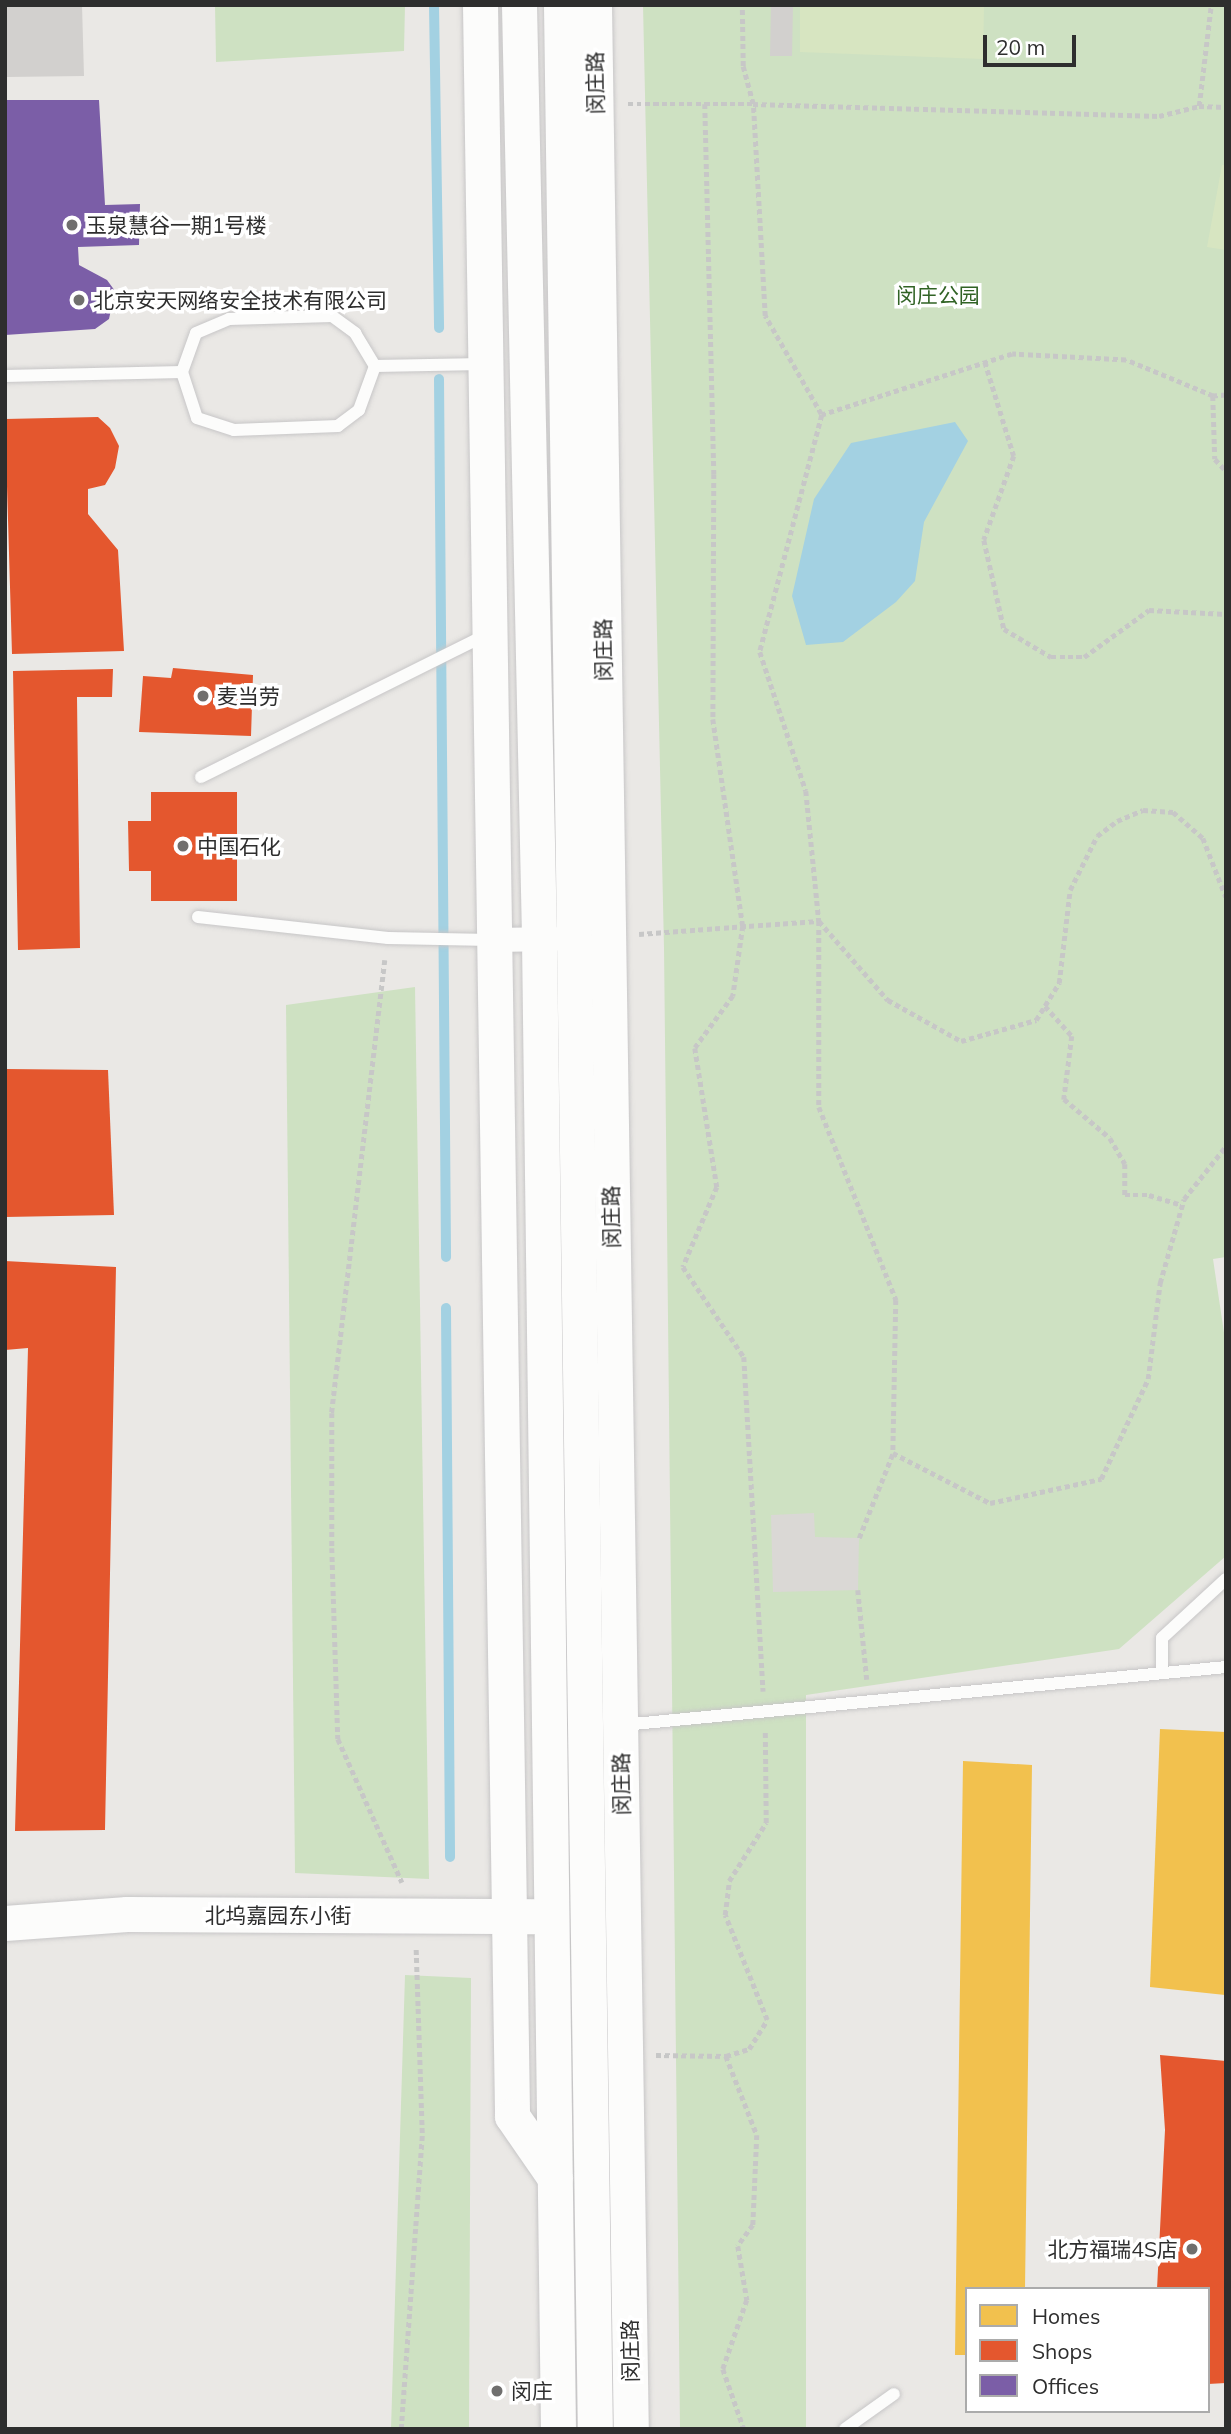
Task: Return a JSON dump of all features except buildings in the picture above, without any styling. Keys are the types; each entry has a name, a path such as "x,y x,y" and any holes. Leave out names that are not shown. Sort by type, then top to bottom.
{"street":[{"path":"480,5 512,2116 555,2178"},
{"name":"闵庄路","path":"519,5 555,939 595,2429"},
{"name":"闵庄路","path":"558,2429 551,1916 561,5"},
{"name":"闵庄路","path":"594,5 606,936 631,2429"},
{"path":"495,940 606,936"},
{"name":"北坞嘉园东小街","path":"5,1923 127,1914 551,1916"}],"lane":[{"path":"332,316 355,333 375,366 359,410 338,426 234,430 197,418 182,372 196,333 229,319 332,316"},
{"path":"375,366 485,364"},
{"path":"5,376 182,372"},
{"path":"201,777 490,634"},
{"path":"198,917 388,938 495,940"},
{"path":"1162,1672 1162,1638 1226,1579"},
{"path":"620,1725 1226,1667"},
{"path":"845,2429 894,2394"}],"path":[{"path":"742,5 743,66 753,104 765,316 822,415 760,652 806,791 819,921 819,1107 896,1300 893,1453 859,1538"},
{"path":"1199,106 1212,5"},
{"path":"596,104 753,104 1159,116 1199,106 1226,107"},
{"path":"651,2054 726,2056 749,2049 767,2020 725,1915 729,1881 766,1823 768,1788 744,1357 683,1268 718,1187 695,1048 733,996 743,926 713,719 714,474 705,104"},
{"path":"822,415 1012,354 1126,360 1213,396 1226,395"},
{"path":"985,362 1013,456 984,540 1004,629 1051,657 1084,657 1149,610 1226,614"},
{"path":"1213,396 1215,459 1226,471"},
{"path":"819,921 888,1000 961,1041 1036,1020 1059,983 1070,890 1097,836 1117,821 1143,810 1173,812 1203,838 1226,897"},
{"path":"606,936 819,921"},
{"path":"388,938 377,1012 332,1413 332,1548 338,1740 388,1845 415,1916 422,2133 401,2429"},
{"path":"1045,1006 1072,1036 1064,1099 1110,1138 1125,1164 1125,1195 1149,1195 1182,1205"},
{"path":"893,1453 990,1503 1101,1479 1148,1379 1160,1283 1182,1205 1226,1146"},
{"path":"858,1590 869,1702"},
{"path":"726,2056 757,2135 753,2225 738,2246 747,2300 723,2369 744,2429"}],"green space":[{"path":"215,5 405,5 404,51 216,62"},
{"name":"闵庄公园","path":"643,5 1226,5 1226,1257 1213,1259 1226,1346 1226,1556 1119,1649 806,1695 806,2429 680,2429 664,948"},
{"path":"800,5 984,5 983,59 800,52"},
{"path":"1222,165 1226,165 1226,250 1207,247"},
{"path":"415,987 429,1879 295,1873 286,1005"},
{"path":"405,1975 471,1978 469,2429 391,2429"}],"shaded area":[{"path":"814,1513 815,1537 859,1538 858,1590 773,1592 771,1515"}],"water":[{"path":"955,422 968,441 924,522 915,581 896,602 843,642 806,645 792,596 814,499 851,443"}],"waterway":[{"path":"434,5 439,328"},
{"path":"439,379 446,1257"},
{"path":"446,1308 450,1857"}],"place":[{"name":"玉泉慧谷一期1号楼","path":"72,225"},
{"name":"北京安天网络安全技术有限公司","path":"79,300"},
{"name":"麦当劳","path":"203,696"},
{"name":"中国石化","path":"183,846"},
{"name":"北方福瑞4S店","path":"1192,2249"},
{"name":"闵庄","path":"497,2391"}]}
